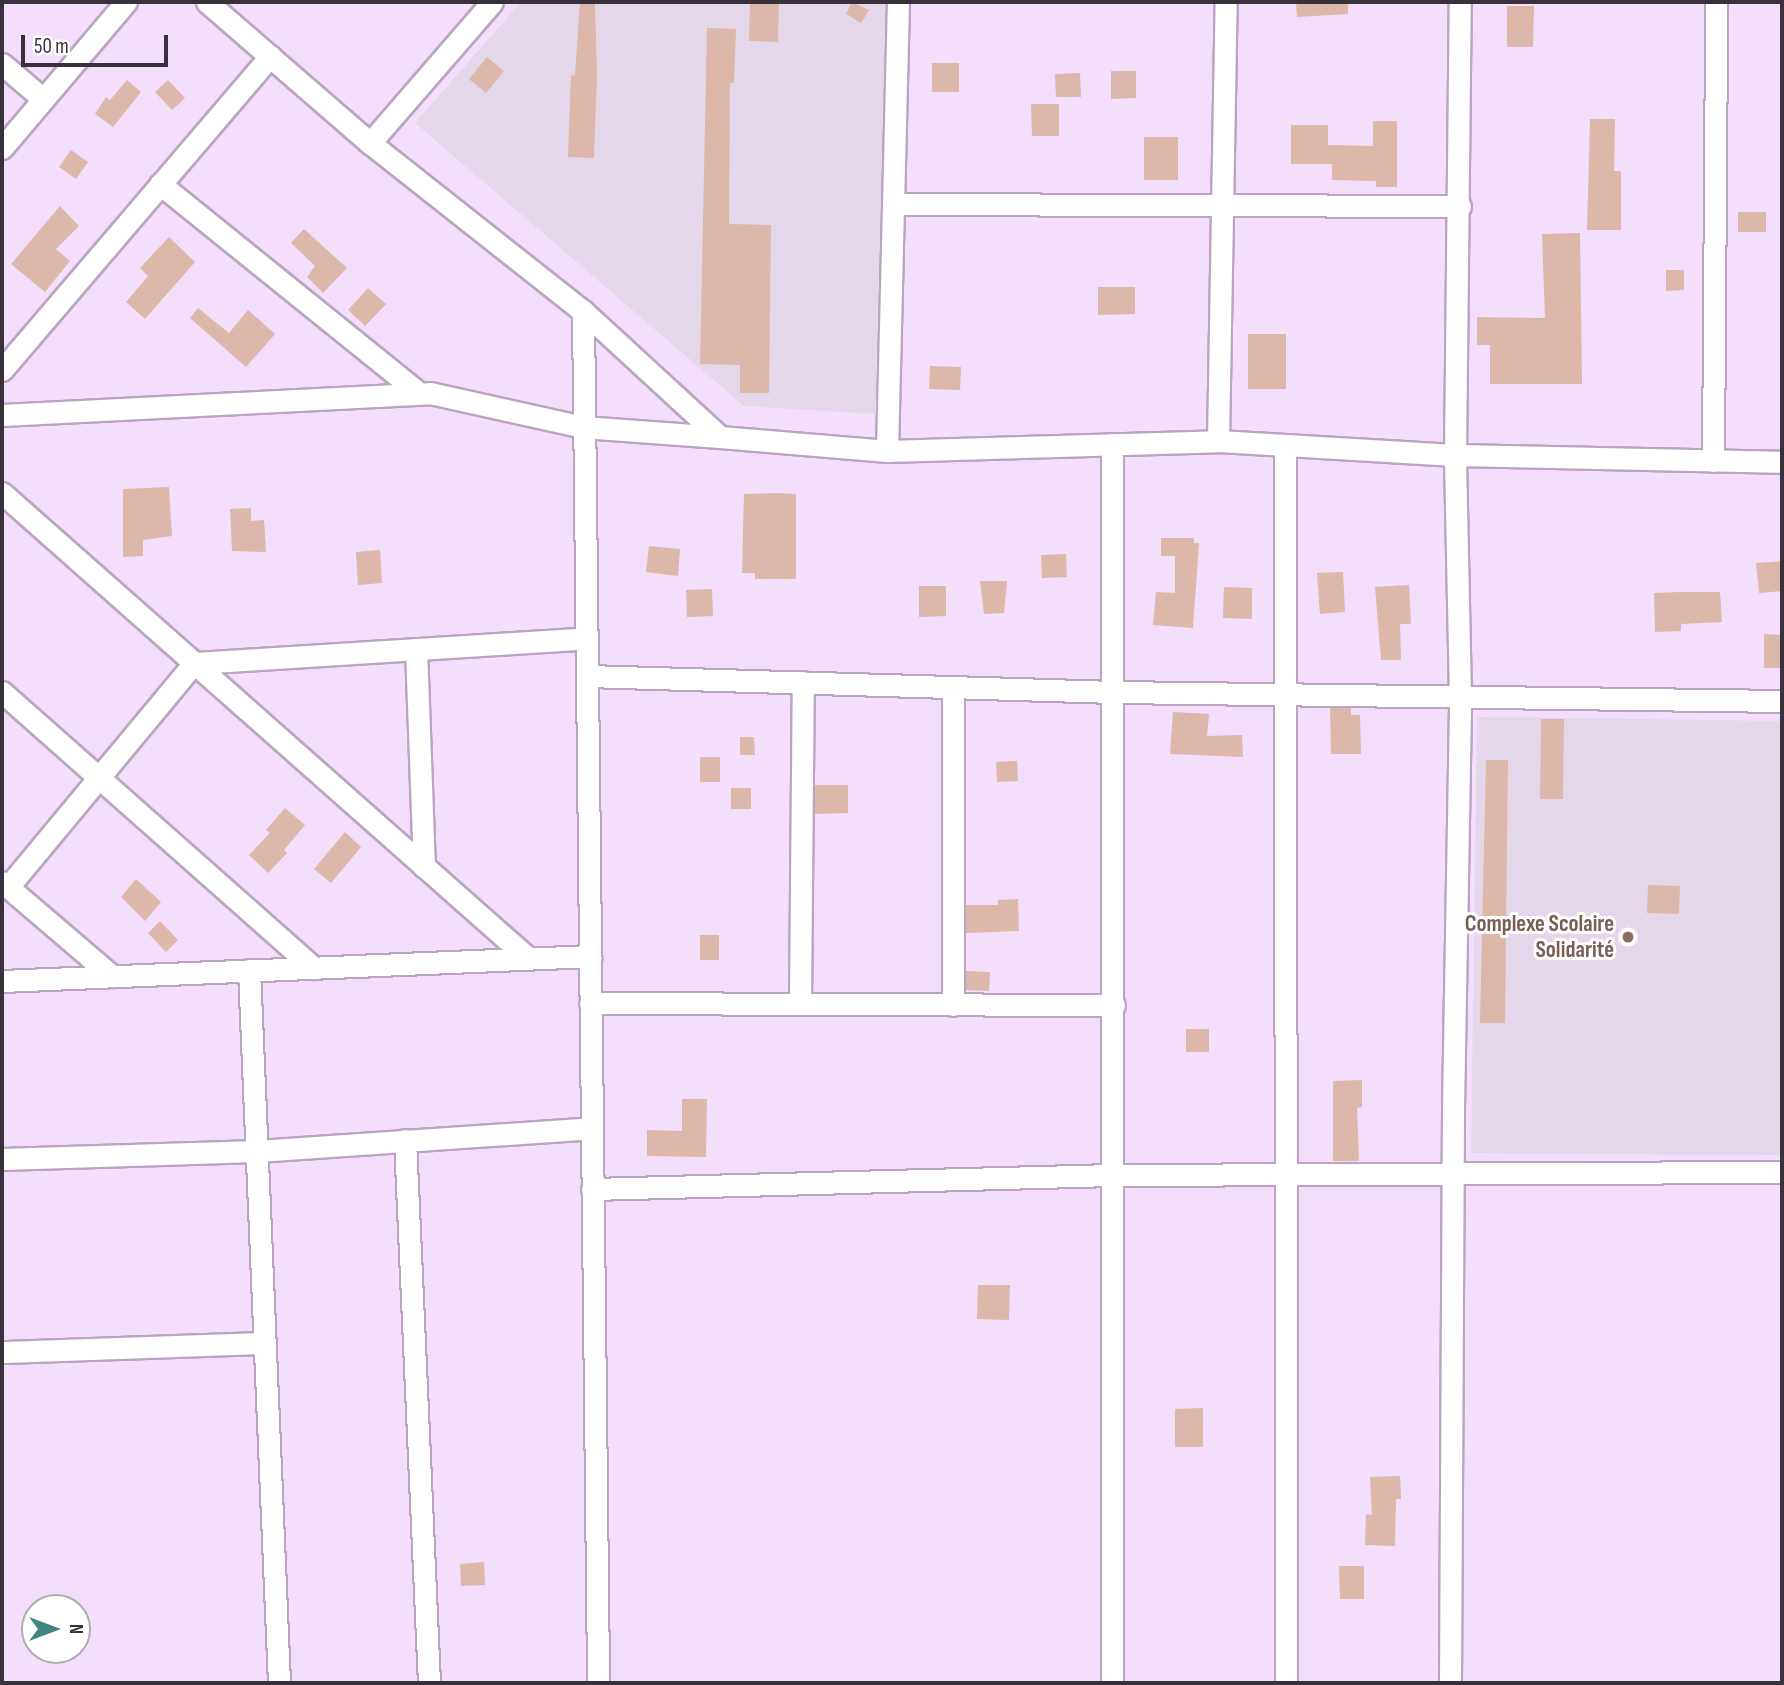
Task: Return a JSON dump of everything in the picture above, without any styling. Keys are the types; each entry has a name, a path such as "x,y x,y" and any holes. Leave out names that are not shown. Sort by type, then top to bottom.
{"street":[{"path":"3,144 126,2"},
{"path":"207,2 370,143 583,311 720,437"},
{"path":"370,143 492,2"},
{"path":"887,451 898,2"},
{"path":"1218,441 1226,2"},
{"path":"1450,1683 1453,1174 1460,697 1455,455 1460,206 1460,2"},
{"path":"1713,461 1716,2"},
{"path":"2,370 270,56"},
{"path":"2,64 43,99"},
{"path":"160,184 419,393"},
{"path":"893,204 1460,206"},
{"path":"583,311 598,1683"},
{"path":"2,415 430,393 583,427 887,451 1218,441 1455,455 1782,462"},
{"path":"1112,444 1115,692 1112,1683"},
{"path":"1285,444 1286,1683"},
{"path":"2,493 528,958"},
{"path":"111,976 5,884 99,778 194,663 586,638"},
{"path":"416,649 424,867"},
{"path":"587,676 1115,692 1782,701"},
{"path":"800,1004 803,682"},
{"path":"953,687 953,1005"},
{"path":"2,692 314,968"},
{"path":"2,981 590,956"},
{"path":"249,971 279,1683"},
{"path":"590,1003 1114,1005"},
{"path":"2,1159 257,1151 592,1128"},
{"path":"405,1140 429,1683"},
{"path":"592,1189 1113,1175 1782,1172"},
{"path":"2,1352 265,1343"}],"shaded area":[{"path":"521,2 886,4 875,414 744,406 415,123"},
{"name":"Complexe Scolaire Solidarité","path":"1477,717 1782,721 1782,1155 1471,1153"}],"building":[{"path":"580,2 595,2 597,76 594,158 568,157 571,75 575,76"},
{"path":"750,2 779,2 778,42 749,41"},
{"path":"852,2 869,10 861,23 846,14"},
{"path":"1296,2 1348,2 1348,14 1297,17"},
{"path":"1507,6 1534,6 1533,47 1507,47"},
{"path":"707,28 736,29 734,83 730,83 729,224 771,225 769,393 740,393 740,365 700,364"},
{"path":"487,57 504,71 486,93 469,79"},
{"path":"932,63 959,63 959,92 932,92"},
{"path":"1111,71 1136,71 1136,98 1111,99"},
{"path":"1080,73 1081,97 1056,97 1055,74"},
{"path":"127,80 141,92 113,127 95,114 106,97 110,100"},
{"path":"168,80 185,98 172,110 155,92"},
{"path":"1031,104 1059,104 1059,136 1032,136"},
{"path":"1590,119 1615,119 1614,171 1621,171 1621,230 1587,230"},
{"path":"1373,121 1397,121 1397,187 1376,187 1376,181 1332,180 1332,164 1291,164 1291,125 1328,125 1328,145 1373,146"},
{"path":"1144,137 1178,137 1178,180 1144,180"},
{"path":"71,150 88,162 76,179 59,167"},
{"path":"60,206 79,226 56,249 70,261 45,292 11,264"},
{"path":"1738,212 1766,212 1766,232 1738,232"},
{"path":"304,229 347,268 323,293 307,277 315,266 291,243"},
{"path":"1580,233 1582,384 1490,384 1490,345 1477,345 1477,317 1545,318 1542,234"},
{"path":"169,237 195,262 145,319 126,302 148,276 140,268"},
{"path":"1666,270 1684,270 1684,290 1666,291"},
{"path":"1098,287 1135,287 1135,314 1098,315"},
{"path":"368,288 386,304 365,326 348,310"},
{"path":"198,308 229,333 248,310 275,334 246,367 190,318"},
{"path":"1248,334 1286,334 1286,389 1248,389"},
{"path":"930,366 961,367 960,390 929,389"},
{"path":"169,487 172,536 143,540 143,556 123,557 123,489"},
{"path":"744,494 796,494 796,579 755,579 755,573 742,573"},
{"path":"251,508 251,521 264,520 266,552 232,551 230,509"},
{"path":"1161,538 1194,538 1194,543 1199,543 1193,628 1153,625 1156,592 1175,593 1175,556 1161,556"},
{"path":"649,546 680,549 678,576 646,572"},
{"path":"380,550 382,583 358,585 356,552"},
{"path":"1066,554 1067,577 1042,578 1041,555"},
{"path":"1782,561 1782,591 1759,593 1756,563"},
{"path":"1343,572 1345,612 1320,614 1317,573"},
{"path":"980,581 1007,581 1004,613 984,614"},
{"path":"1409,585 1411,624 1400,624 1401,660 1381,660 1375,587"},
{"path":"919,586 946,586 946,616 919,617"},
{"path":"1224,587 1252,588 1252,619 1223,618"},
{"path":"712,589 713,616 687,617 686,590"},
{"path":"1720,592 1722,622 1681,624 1681,631 1655,632 1654,593"},
{"path":"1764,634 1782,635 1782,668 1764,668"},
{"path":"1330,708 1351,708 1351,715 1360,715 1361,754 1331,754"},
{"path":"1173,712 1209,714 1207,736 1242,735 1243,757 1170,754"},
{"path":"1541,719 1564,719 1563,799 1540,799"},
{"path":"740,737 754,737 755,755 740,755"},
{"path":"700,757 720,757 720,782 700,782"},
{"path":"1486,760 1508,760 1505,1023 1480,1023"},
{"path":"1017,761 1018,781 997,782 996,762"},
{"path":"815,785 848,785 848,813 815,814"},
{"path":"731,788 751,788 751,809 731,809"},
{"path":"285,808 305,825 284,850 287,853 268,873 249,855 270,833 266,830"},
{"path":"345,832 361,847 331,883 314,869"},
{"path":"136,879 161,902 145,921 121,897"},
{"path":"1648,885 1680,886 1679,914 1647,913"},
{"path":"1018,899 1019,931 966,933 966,905 998,905 998,900"},
{"path":"160,921 178,940 166,952 148,933"},
{"path":"700,935 719,935 719,960 700,960"},
{"path":"966,971 990,972 989,991 966,990"},
{"path":"1186,1029 1209,1029 1209,1052 1186,1052"},
{"path":"1362,1080 1362,1107 1357,1108 1359,1161 1333,1161 1333,1081"},
{"path":"682,1099 707,1099 706,1157 647,1156 647,1130 682,1131"},
{"path":"978,1285 1010,1285 1009,1320 977,1319"},
{"path":"1203,1408 1203,1447 1175,1447 1175,1409"},
{"path":"1400,1476 1401,1499 1396,1499 1395,1546 1365,1545 1366,1514 1372,1515 1370,1477"},
{"path":"484,1562 485,1585 461,1586 460,1564"},
{"path":"1339,1566 1364,1566 1364,1599 1340,1599"}],"place":[{"name":"Complexe Scolaire Solidarité","path":"1628,937"}]}
